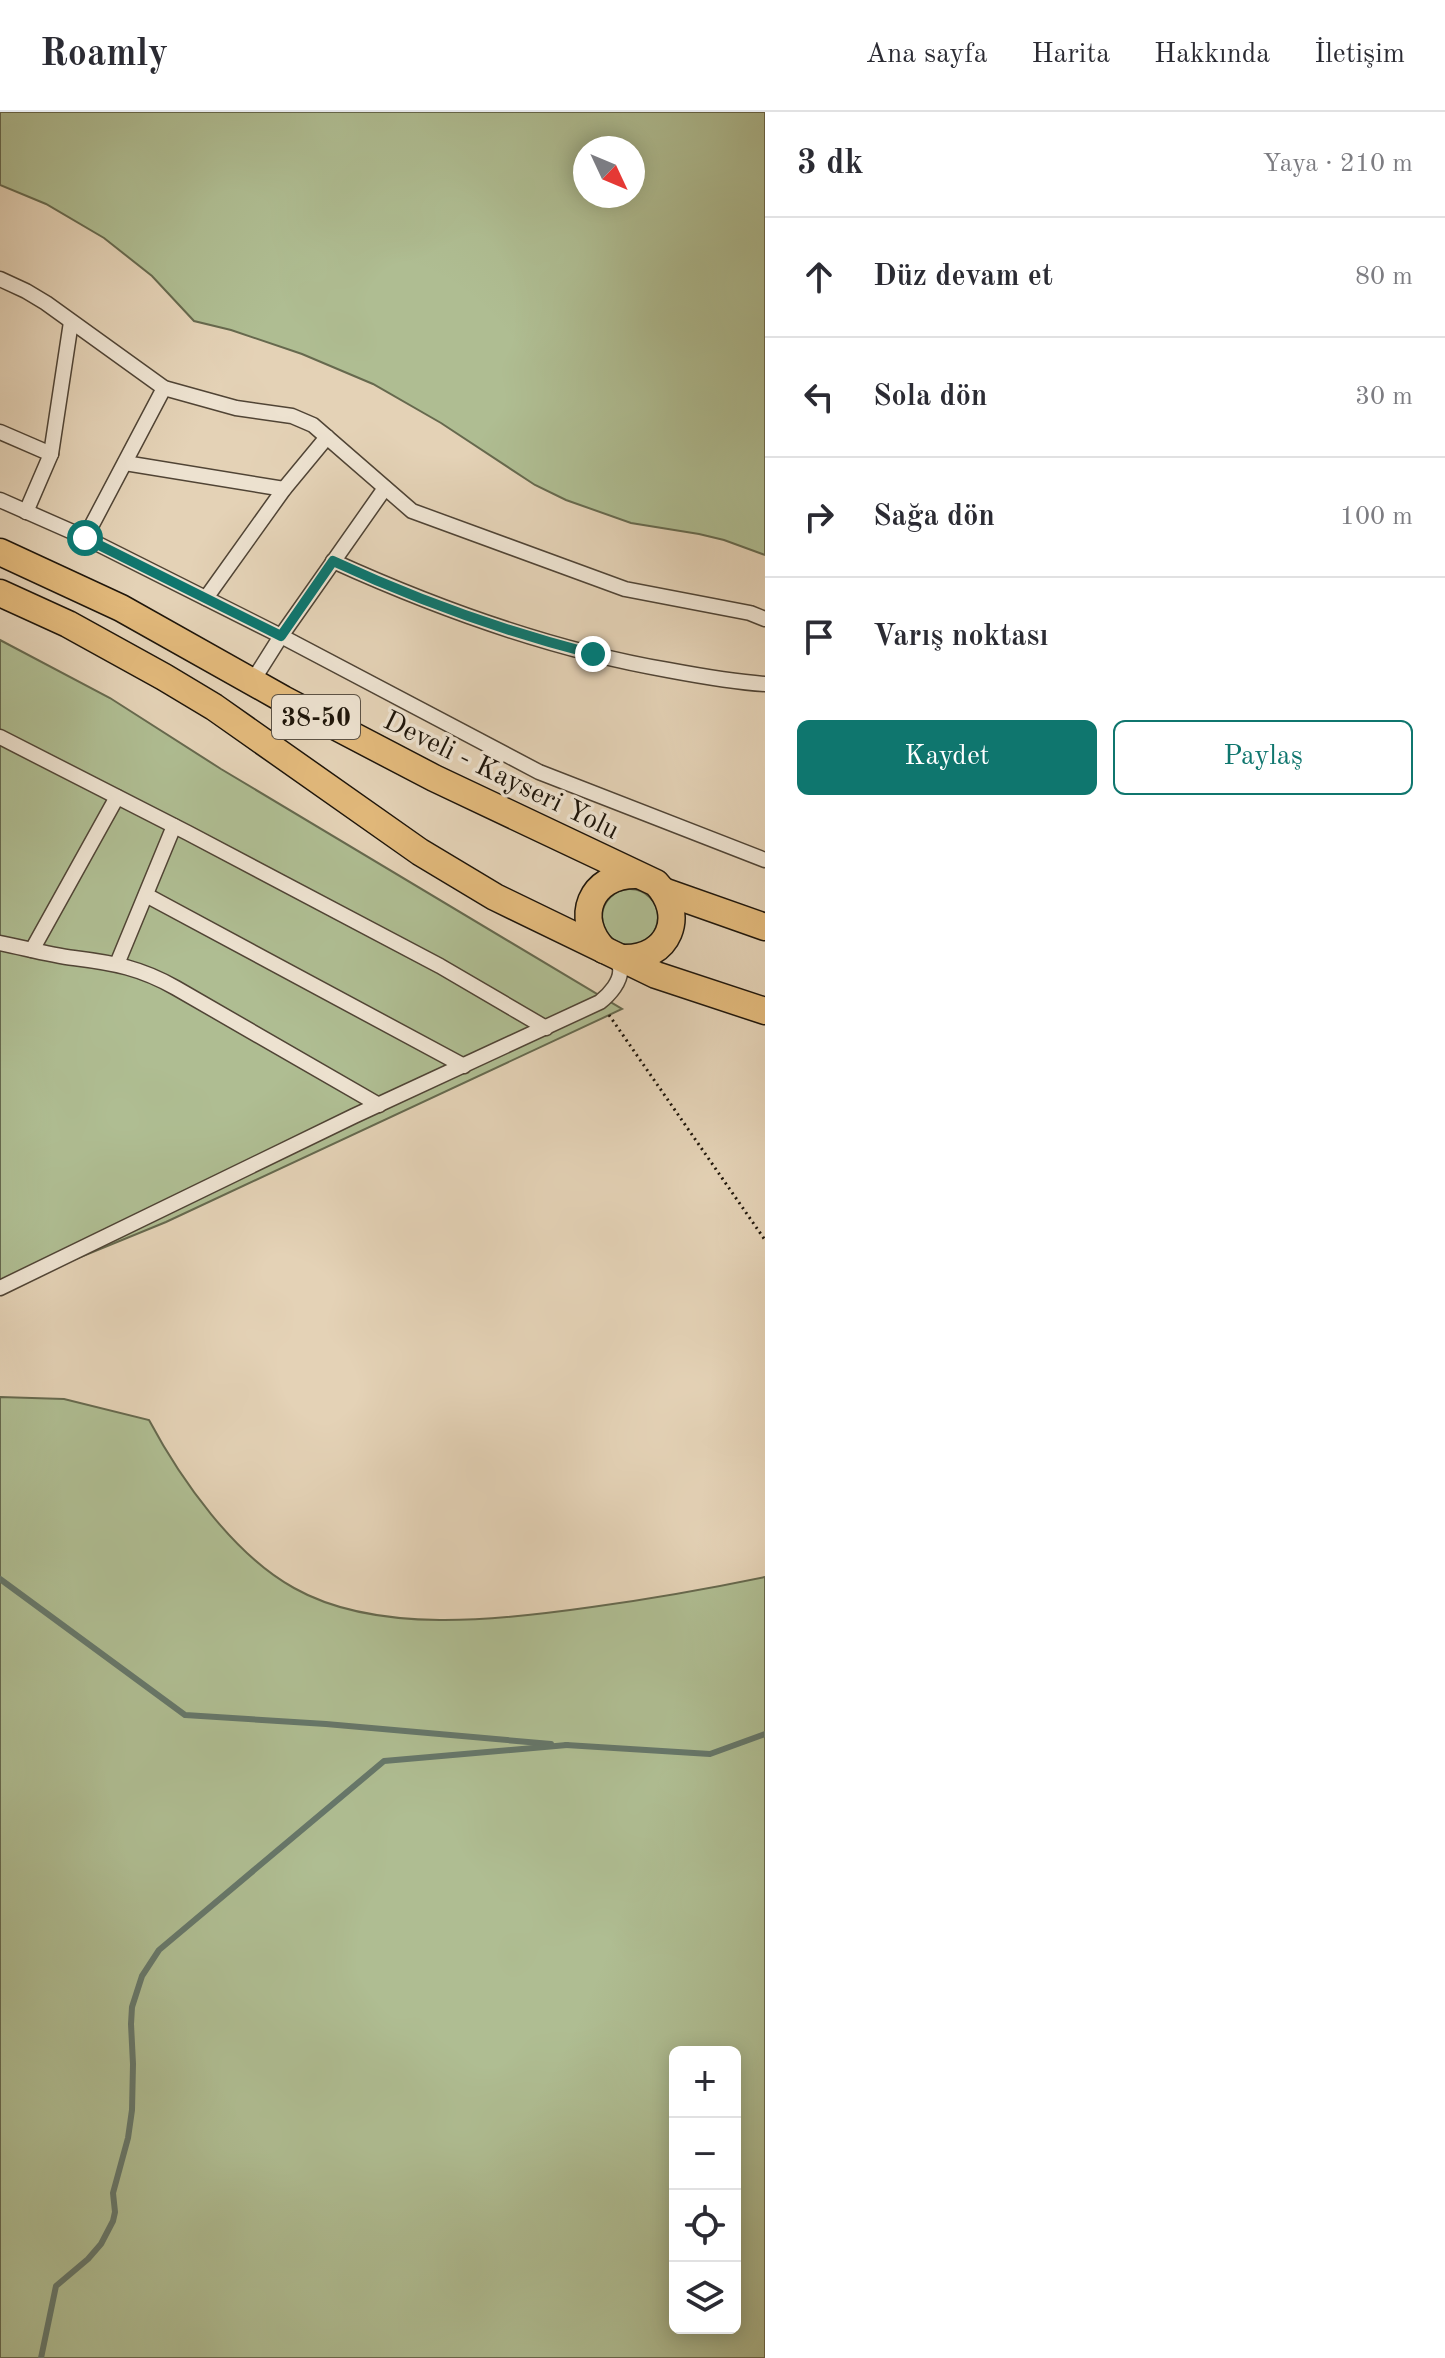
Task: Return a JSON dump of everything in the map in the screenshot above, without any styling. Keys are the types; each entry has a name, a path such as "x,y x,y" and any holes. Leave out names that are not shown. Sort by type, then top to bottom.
{"highway":[{"name":"Develi - Kayseri Yolu","path":"0,552 121,608 252,682 434,778 656,883 663,891 765,927"},
{"name":"38-50","path":"0,593 68,624 214,707 457,875 530,916 656,975 765,1011"},
{"name":"Develi - Kayseri Yolu","path":"614,955 591,933 588,922 591,901 597,891 614,878 635,875"},
{"path":"614,955 646,955 663,942 671,922 669,901 663,891"}],"street":[{"path":"0,279 26,291 164,388 236,408 292,416 313,425 412,511 625,589 750,613 765,619"},
{"path":"26,512 51,454 71,322"},
{"path":"85,538 164,388"},
{"path":"0,432 51,454"},
{"path":"206,598 284,489 327,437"},
{"path":"125,463 284,489"},
{"path":"252,682 385,488"},
{"path":"0,500 206,598 539,772 765,860"},
{"path":"333,561 434,605 539,640 647,666 765,684"},
{"path":"0,737 440,966 546,1028"},
{"path":"32,950 117,797"},
{"path":"117,964 174,826"},
{"path":"146,895 464,1066"},
{"path":"0,943 117,964 161,979 379,1105"},
{"path":"0,1288 600,1002 608,996 618,978 620,968 614,955"}],"path":[{"path":"600,1002 765,1240"}],"green space":[{"path":"0,112 765,112 765,555 699,534 631,523 566,500 535,485 441,423 373,384 302,354 194,321 152,276 104,238 46,204 0,185"},
{"path":"0,640 110,698 221,769 622,1009 166,1222 0,1290"},
{"path":"630,889 650,897 658,917 650,937 630,945 610,937 602,917 610,897"},
{"path":"0,1397 64,1399 149,1420 193,1491 251,1556 294,1588 327,1603 363,1613 440,1620 519,1616 635,1601 765,1577 765,2358 0,2358"}],"waterway":[{"path":"0,1579 185,1715 551,1744"},
{"path":"566,1745 710,1754 765,1734"},
{"path":"41,2358 56,2286 88,2259 101,2244 113,2221 113,2193 132,2110 132,2007 142,1976 159,1950 384,1761 567,1745"}],"route":[{"path":"85,538 281,636 333,561 434,605 487,624 593,654"}]}
